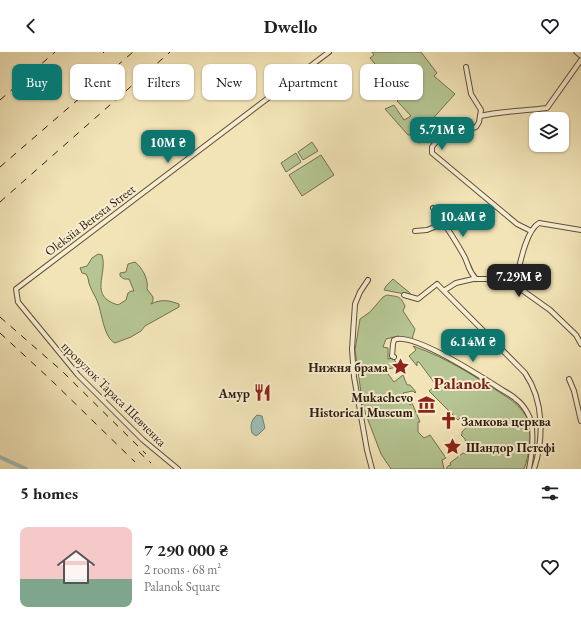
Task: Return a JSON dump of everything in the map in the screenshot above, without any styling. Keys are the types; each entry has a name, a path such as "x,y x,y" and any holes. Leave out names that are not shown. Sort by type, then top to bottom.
{"street":[{"name":"Oleksiia Beresta Street","path":"16,289 329,52"},
{"path":"577,52 581,55"},
{"path":"480,116 501,112 527,111 547,108 581,60"},
{"path":"466,67 472,94 481,110 479,122 476,127 436,142 432,146 432,152 438,159 517,224 531,231"},
{"path":"433,208 456,242 465,257 470,272 476,279"},
{"path":"515,285 522,254 534,225 539,223 581,230"},
{"path":"415,231 428,230 444,224"},
{"path":"445,290 456,283 476,279 487,279 515,285 564,322 576,335 581,344"},
{"path":"368,280 360,292 355,304 352,349 354,377 367,450 372,469"},
{"path":"404,296 418,299 437,284 445,290 532,383 537,396 540,420 538,452 534,469"},
{"name":"провулок Тараса Шевченка","path":"16,289 18,302 78,375 144,440 178,469"},
{"path":"394,357 392,356 394,340 398,338 410,340 444,355 516,399 526,410 531,424 532,446 529,469"},
{"path":"569,379 579,401 581,421"}],"green space":[{"path":"372,52 421,52 437,73 434,76 455,94 427,125 425,141 419,143 408,135 385,109 394,105 404,120 411,116 397,101 423,100 423,64 375,64 370,58 374,55"},
{"path":"312,142 318,151 303,160 298,152"},
{"path":"296,153 301,162 286,172 281,163"},
{"path":"321,155 334,175 302,196 289,175"},
{"path":"98,254 102,255 103,263 101,290 109,301 118,305 126,300 128,293 134,291 129,279 124,279 120,276 120,273 126,272 128,264 135,262 138,264 146,278 147,289 153,297 151,304 158,301 168,301 179,304 179,307 145,326 141,331 131,337 115,343 108,336 98,303 89,284 88,277 86,274 82,273 80,268 87,266 92,258"},
{"path":"393,279 410,293 410,295 384,290"},
{"path":"387,295 398,297 402,300 405,306 403,311 415,329 412,339 398,336 386,339 383,347 388,348 388,359 393,358 400,368 398,369 396,367 385,370 394,382 403,375 407,385 410,385 416,392 415,393 413,391 403,393 410,405 412,403 420,422 418,422 418,432 424,438 430,435 446,458 442,460 444,469 391,469 381,454 363,407 355,350 360,319 370,312 383,297"},
{"path":"413,346 439,357 463,370 510,399 520,408 528,420 530,432 529,451 524,469 446,469 451,465 450,463 463,453 466,454 474,449 469,443 467,445 465,439 461,435 470,423 461,417 458,420 429,391 436,385 419,362 417,362 417,366 409,356 416,350"}],"water":[{"path":"257,415 262,416 265,428 256,436 252,433 251,426 253,419"}],"waterway":[{"path":"0,457 26,469"}],"railway":[{"path":"0,100 55,52"},
{"path":"0,167 133,52"},
{"path":"0,202 170,52"},
{"path":"0,317 62,371 146,454"},
{"path":"0,333 50,379 135,462"},
{"path":"139,452 151,463"}],"place":[{"name":"Нижня брама","path":"401,367"},
{"name":"Амур","path":"263,393"},
{"name":"Mukachevo Historical Museum","path":"426,404"},
{"name":"Замкова церква","path":"448,421"},
{"name":"Шандор Петефі","path":"453,447"}],"district":[{"name":"Palanok","path":"462,383"}]}
